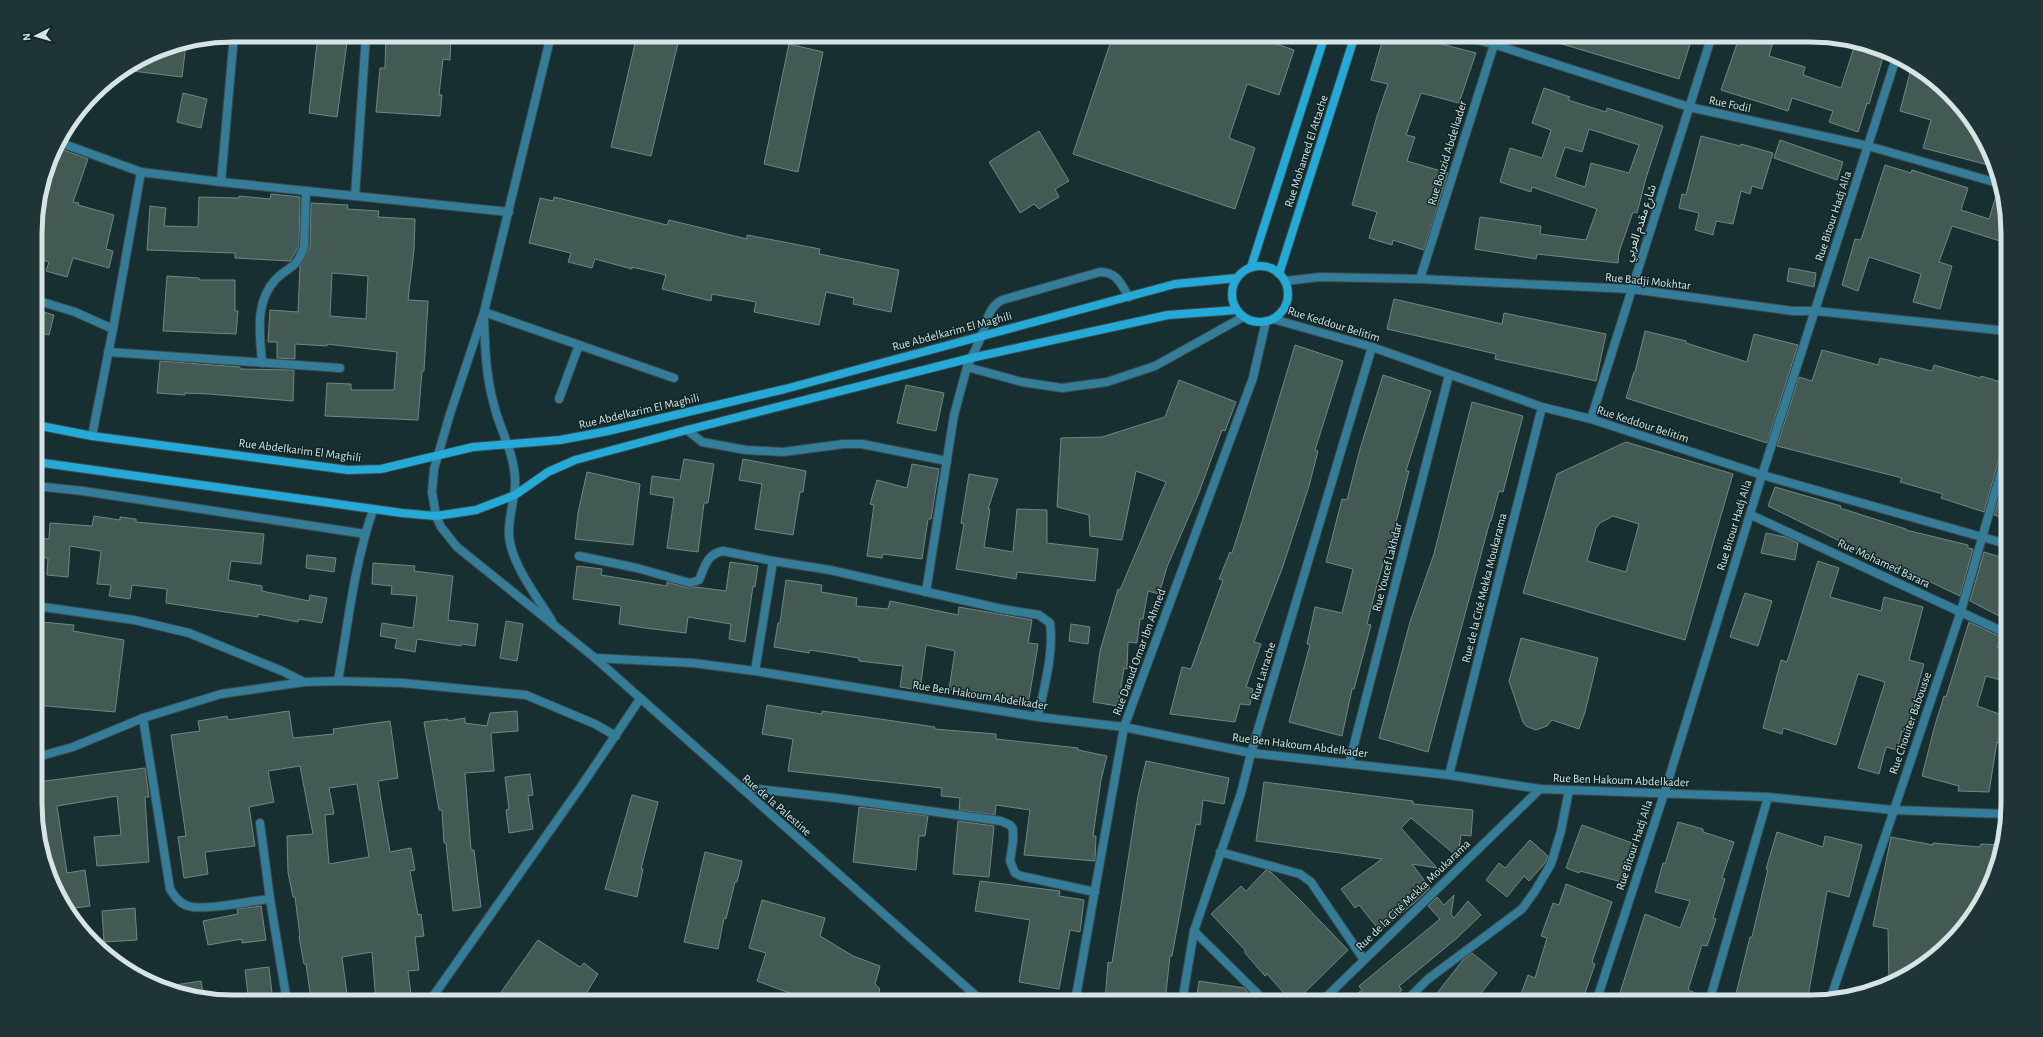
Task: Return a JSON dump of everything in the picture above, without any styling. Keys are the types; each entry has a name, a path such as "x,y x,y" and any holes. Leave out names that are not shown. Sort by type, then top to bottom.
{"street":[{"path":"221,182 233,42"},
{"path":"355,196 366,42"},
{"path":"436,516 432,492 436,457 484,312 549,42"},
{"name":"Rue Mohamed El Attache","path":"1251,267 1323,42"},
{"name":"Rue Mohamed El Attache","path":"1279,274 1353,42"},
{"name":"Rue Fodil","path":"1486,42 1689,107 1868,146 1995,182"},
{"name":"شارع مقدم العربي","path":"1591,419 1710,42"},
{"name":"Rue Bouzid Abdelkader","path":"1420,279 1494,44"},
{"name":"Rue Bitour Hadj Alla","path":"1598,995 1664,794 1751,515 1762,475 1816,311 1895,62"},
{"path":"64,144 141,172 221,182 509,212"},
{"path":"92,436 141,172"},
{"path":"262,363 258,318 262,303 277,278 296,265 304,248 306,191"},
{"path":"42,463 373,510 436,516 476,510 515,495 548,472 567,463 687,430 971,358 1168,315 1240,314 1258,322 1270,320 1285,306 1288,289 1279,274 1266,266 1251,267 1243,271 1233,285 1232,294 1233,302 1240,314"},
{"path":"926,592 954,415 967,367 982,336 990,312 997,302 1002,300 1100,272 1114,275 1119,279 1129,297"},
{"name":"Rue Badji Mokhtar","path":"1284,281 1320,277 1420,279 1631,289 1793,311 1816,311 2001,330"},
{"name":"Rue Abdelkarim El Maghili","path":"42,426 92,436 348,470 381,469 473,447 560,440 608,431 785,389 1175,284 1237,278"},
{"path":"42,302 75,312 113,329"},
{"path":"484,312 674,378"},
{"path":"484,312 485,349 490,387 496,414 508,444 514,470 515,495 509,529 511,549 520,568 555,627"},
{"path":"967,367 1022,382 1062,388 1106,382 1155,366 1240,314"},
{"name":"Rue Keddour Belitim","path":"1270,320 1372,347 1449,376 1542,407 1591,419 1762,475 2001,542"},
{"name":"Rue Daoud Omar Ibn Ahmed","path":"1076,995 1124,727 1253,378 1270,320"},
{"path":"559,399 578,345"},
{"name":"Rue Latrache","path":"1183,995 1194,931 1241,793 1251,753 1372,347"},
{"path":"108,352 340,368"},
{"name":"Rue Youcef Lakhdar","path":"1349,764 1449,376"},
{"name":"Rue de la Cité Mekka Moukarama","path":"1450,775 1542,407"},
{"path":"687,430 702,442 746,450 783,452 844,444 862,444 947,461"},
{"name":"Rue Chouiter Babousse","path":"1832,993 1961,611 2001,472"},
{"path":"42,487 83,491 365,534"},
{"path":"338,681 356,574 365,534 373,510"},
{"name":"Rue Mohamed Barara","path":"1751,515 2001,631"},
{"name":"Rue de la Palestine","path":"436,516 442,528 457,547 595,658 975,995"},
{"path":"579,556 630,566 690,583 699,580 710,556 716,552 723,551 830,570 926,592 1039,615 1050,623 1051,650 1038,717"},
{"path":"755,671 773,561"},
{"path":"42,607 134,620 190,633 282,671 304,682"},
{"name":"Rue Ben Hakoum Abdelkader","path":"595,658 693,663 755,671 1038,717 1124,727 1251,753 1450,775 1540,789 1768,797 1893,810 2001,814"},
{"path":"42,756 73,747 143,718 221,694 304,682 403,682 526,696 595,724 616,736"},
{"path":"434,995 616,736 640,699"},
{"path":"143,718 170,889 178,901 188,906 200,907 270,898"},
{"path":"740,787 836,798 1001,821 1013,828 1013,841 1010,860 1015,873 1021,876 1095,892"},
{"name":"Rue de la Cité Mekka Moukarama","path":"1328,995 1540,789"},
{"path":"1412,995 1428,979 1522,909 1551,864 1561,831 1569,790"},
{"path":"1711,995 1768,797"},
{"path":"260,823 270,898 286,995"},
{"path":"1220,852 1300,874 1312,882 1364,960"},
{"path":"1194,931 1259,995"}],"building":[{"path":"317,42 347,42 337,117 309,113"},
{"path":"386,42 451,42 450,60 443,59 439,95 442,95 440,116 376,112 380,68 385,68"},
{"path":"635,42 678,42 651,156 611,147"},
{"path":"1111,42 1271,42 1294,50 1279,95 1247,84 1229,138 1255,148 1235,209 1073,154"},
{"path":"1382,42 1434,42 1476,53 1459,103 1421,93 1406,135 1415,137 1407,161 1448,173 1424,250 1393,240 1392,245 1369,238 1377,212 1352,205 1377,116 1388,84 1371,80"},
{"path":"1555,42 1691,42 1679,79"},
{"path":"1738,42 1773,42 1769,56 1805,67 1803,75 1841,88 1854,47 1883,57 1869,104 1867,103 1858,132 1829,122 1833,111 1792,98 1788,111 1721,90"},
{"path":"789,44 823,52 798,172 764,164"},
{"path":"186,48 182,77 132,71 148,62"},
{"path":"1911,71 1936,89 1954,107 1975,137 1988,165 1923,148 1931,120 1900,111"},
{"path":"1544,88 1570,97 1568,100 1606,112 1607,108 1663,126 1646,178 1637,213 1633,212 1619,252 1618,263 1537,254 1536,259 1475,249 1480,217 1541,226 1540,234 1586,240 1597,209 1532,187 1531,192 1500,182 1510,148 1542,158 1551,130 1532,123","holes":["1589,129 1639,145 1629,173 1591,163 1585,187 1555,177 1565,147 1582,152"]},
{"path":"183,93 207,99 201,128 177,122"},
{"path":"1039,131 1069,181 1055,189 1059,197 1039,209 1034,204 1020,213 989,162"},
{"path":"1701,136 1740,146 1741,144 1773,153 1762,189 1752,186 1750,194 1741,191 1733,224 1716,221 1713,235 1695,230 1699,213 1679,208 1682,194 1686,195"},
{"path":"1780,140 1843,162 1837,180 1774,158"},
{"path":"61,149 88,159 73,202 79,203 78,205 114,215 106,249 113,251 109,268 73,258 67,277 46,271 49,262 42,260 42,220 48,183"},
{"path":"1885,165 1911,173 1912,170 1968,188 1961,210 1989,219 1997,193 2001,220 2000,241 1952,226 1939,262 1952,266 1940,309 1913,302 1921,274 1869,257 1858,291 1842,285 1855,239 1861,240"},
{"path":"271,194 300,197 299,246 290,261 235,258 235,253 147,250 150,206 166,208 164,226 198,227 199,197 239,198 239,196 270,199"},
{"path":"554,197 667,225 669,220 747,239 747,235 820,249 819,254 899,270 891,312 853,304 854,298 826,292 819,325 754,312 756,302 712,294 711,301 662,289 666,275 632,267 632,269 595,259 592,268 568,262 571,253 529,243 540,198 553,201"},
{"path":"311,203 348,205 347,209 379,211 378,217 415,219 414,250 408,300 428,301 424,371 422,371 418,420 325,416 327,383 351,384 351,390 394,390 397,352 327,344 327,346 295,344 295,359 277,358 277,342 268,342 270,310 298,312 300,266 310,247","holes":["332,273 368,276 366,319 330,316"]},
{"path":"1789,268 1816,273 1814,287 1787,281"},
{"path":"167,276 199,278 199,280 235,280 235,311 238,311 236,334 163,331"},
{"path":"1394,299 1502,324 1504,313 1606,334 1596,381 1495,359 1496,354 1387,329"},
{"path":"42,312 54,315 49,335 42,333"},
{"path":"1645,331 1686,341 1686,343 1747,362 1754,334 1798,345 1767,443 1626,398 1635,372"},
{"path":"1295,345 1343,361 1315,450 1318,451 1309,486 1283,566 1254,642 1261,644 1246,687 1253,689 1250,705 1240,704 1235,722 1170,714 1182,667 1191,669 1223,580 1219,579 1230,552 1232,553"},
{"path":"1822,350 1878,365 1880,358 1932,371 1934,365 2001,382 2001,452 1984,512 1941,498 1943,494 1900,482 1902,478 1777,446 1799,377 1812,381"},
{"path":"160,361 240,367 240,369 294,370 293,401 209,394 185,393 185,395 157,393"},
{"path":"1383,375 1431,391 1406,471 1409,471 1391,542 1389,542 1367,624 1371,625 1354,689 1352,689 1342,736 1289,722 1310,645 1307,644 1315,607 1342,613 1353,569 1326,562 1342,499 1347,500 1360,449"},
{"path":"1179,380 1236,402 1225,431 1222,430 1198,495 1167,567 1159,594 1148,591 1143,619 1140,619 1137,643 1128,642 1127,669 1124,668 1118,706 1093,702 1100,651 1118,589 1120,590 1166,482 1136,471 1122,540 1090,536 1089,515 1057,507 1061,438 1102,437 1165,417"},
{"path":"906,385 944,393 936,431 897,423"},
{"path":"1472,402 1523,416 1503,492 1499,491 1490,521 1428,752 1379,738 1410,622 1434,554"},
{"path":"1626,442 1733,474 1685,640 1523,593 1557,474","holes":["1613,516 1639,524 1626,572 1587,561 1596,528 1600,523"]},
{"path":"684,459 714,464 708,503 704,503 698,552 667,548 674,498 650,494 652,476 680,480"},
{"path":"743,459 806,471 803,492 800,492 793,535 755,529 762,484 739,480"},
{"path":"912,464 939,469 931,519 928,519 922,559 883,554 882,558 867,556 874,505 870,504 877,480 907,488"},
{"path":"587,472 640,484 633,545 575,539 578,513"},
{"path":"969,474 998,479 988,509 990,509 984,547 1013,552 1017,509 1047,510 1047,543 1098,549 1095,581 1017,572 1016,579 956,569 964,524 961,523"},
{"path":"1775,487 1841,506 1840,508 1906,530 1968,545 1968,548 1973,549 1960,596 1897,566 1897,569 1768,506"},
{"path":"2001,491 2001,517 1994,515"},
{"path":"94,516 120,520 120,517 136,519 136,522 264,534 261,564 231,561 228,580 262,586 262,591 309,601 310,595 327,598 322,623 299,619 298,622 258,614 258,617 166,603 167,589 132,585 130,599 109,596 111,585 97,584 101,551 70,546 68,577 47,575 48,558 42,558 42,538 49,539 50,523 92,526"},
{"path":"1766,533 1785,537 1798,543 1795,560 1761,553"},
{"path":"1984,552 2001,557 2001,617 1970,601"},
{"path":"307,555 336,558 334,572 306,568"},
{"path":"1818,561 1839,568 1830,597 1881,611 1884,597 1923,607 1909,660 1924,664 1905,732 1902,731 1897,750 1886,747 1879,774 1858,768 1885,682 1858,674 1836,745 1783,728 1782,734 1763,728 1781,660 1787,662"},
{"path":"730,562 758,566 755,587 753,586 745,642 729,639 731,624 688,617 686,633 619,624 621,606 573,599 577,566 602,569 601,575 667,586 667,582 688,588 696,587 726,591"},
{"path":"373,563 415,566 414,571 453,576 448,620 478,624 475,646 462,644 461,646 417,639 415,652 395,648 397,639 380,636 382,623 413,628 417,596 391,594 392,586 372,584"},
{"path":"786,580 822,585 821,592 857,598 856,606 888,609 890,601 958,615 959,607 1032,620 1028,643 1038,644 1028,705 984,699 985,695 949,689 955,651 926,645 920,690 900,687 903,666 859,661 859,658 810,650 809,653 774,647 778,623 780,623"},
{"path":"1745,593 1772,601 1758,646 1730,637"},
{"path":"506,621 523,624 517,661 500,658"},
{"path":"42,622 74,625 73,631 124,640 115,712 42,706"},
{"path":"1969,622 2001,637 1997,647 2001,648 2001,680 1986,676 1977,706 2001,715 2001,744 1997,742 1989,792 1958,791 1959,786 1922,776 1935,725 1944,696 1946,697"},
{"path":"1071,624 1090,627 1088,644 1069,641"},
{"path":"1521,638 1598,658 1585,712 1579,729 1552,720 1547,726 1536,730 1526,726 1523,722 1509,681"},
{"path":"767,705 822,714 822,711 935,727 934,729 996,734 996,739 1078,748 1078,750 1107,756 1101,780 1093,836 1096,836 1095,861 1024,855 1030,810 996,805 995,815 959,810 960,798 941,796 942,788 788,771 793,739 762,734"},
{"path":"289,711 293,738 334,734 333,729 390,721 398,778 378,781 382,807 390,852 411,848 415,870 410,871 418,915 421,914 424,936 415,937 419,970 408,971 411,995 375,995 372,952 342,957 347,994 310,995 306,964 304,964 299,937 295,897 293,897 288,872 287,836 313,834 300,766 268,771 274,802 249,807 255,846 205,852 208,874 184,878 178,837 186,836 171,735 200,731 198,721 227,716 228,720","holes":["357,784 369,857 329,864 325,815 334,814 329,788"]},
{"path":"517,711 518,731 491,733 494,771 465,773 471,850 474,850 481,907 453,911 446,843 444,843 442,810 439,810 424,722 448,719 448,721 465,718 465,723 487,726 490,713"},
{"path":"1146,761 1229,778 1224,804 1203,800 1200,825 1196,824 1172,956 1170,956 1166,995 1106,995 1108,962 1112,963 1138,796"},
{"path":"145,768 149,797 145,797 149,862 97,866 94,837 121,835 117,796 57,806 67,873 85,870 90,906 73,908 62,889 48,854 42,817 42,781"},
{"path":"530,774 533,795 528,796 533,829 509,833 506,810 509,809 505,777"},
{"path":"1264,782 1413,801 1413,804 1473,810 1471,836 1461,835 1458,857 1411,818 1401,828 1437,868 1412,864 1430,888 1380,931 1359,905 1355,908 1341,889 1382,859 1256,841"},
{"path":"632,795 658,802 641,869 643,869 637,897 605,889"},
{"path":"859,807 928,816 925,836 919,836 916,870 853,862"},
{"path":"958,821 994,826 989,877 953,874"},
{"path":"1678,822 1703,829 1703,832 1734,842 1722,878 1725,879 1713,918 1716,919 1707,946 1702,945 1688,990 1700,995 1619,995 1645,914 1680,928 1690,901 1655,892 1663,863 1665,864"},
{"path":"1582,825 1635,844 1622,882 1580,871 1579,873 1566,868"},
{"path":"1777,832 1823,847 1825,836 1862,845 1849,897 1827,891 1808,995 1736,995 1750,937 1752,937 1768,869 1766,869"},
{"path":"1891,837 1933,845 1933,843 1980,847 1981,844 1997,845 1991,866 1981,889 1969,910 1954,930 1936,948 1916,963 1889,978 1888,929 1873,926"},
{"path":"1530,840 1548,856 1546,862 1529,881 1524,876 1507,897 1486,880 1499,863 1505,868"},
{"path":"705,852 742,861 726,919 724,918 718,949 684,942"},
{"path":"1266,870 1271,872 1348,950 1302,995 1286,995 1267,974 1265,976 1245,953 1245,950 1211,914 1241,886 1246,891"},
{"path":"980,881 1060,891 1059,896 1084,900 1080,932 1070,930 1059,989 1019,982 1030,920 975,911"},
{"path":"1566,884 1612,902 1592,962 1595,964 1584,995 1521,994 1528,975 1535,978 1547,938 1541,936 1553,903 1559,905"},
{"path":"1454,895 1451,914 1454,918 1468,901 1481,915 1457,938 1399,986 1402,990 1396,995 1355,995 1362,990 1359,986 1440,919 1428,906 1437,897 1444,905"},
{"path":"762,900 825,918 820,936 853,956 880,966 875,984 880,989 878,995 795,995 757,981 766,953 749,948"},
{"path":"261,906 266,940 242,943 242,939 208,945 203,921 238,914 237,909"},
{"path":"135,908 137,940 104,942 102,911"},
{"path":"538,940 580,967 584,963 598,974 585,995 499,995"},
{"path":"1472,953 1497,973 1480,995 1436,995 1463,960"},
{"path":"269,967 272,995 248,995 245,970"},
{"path":"201,981 203,992 183,989 172,985"},
{"path":"1199,981 1244,988 1247,991 1246,995 1197,995"}]}
